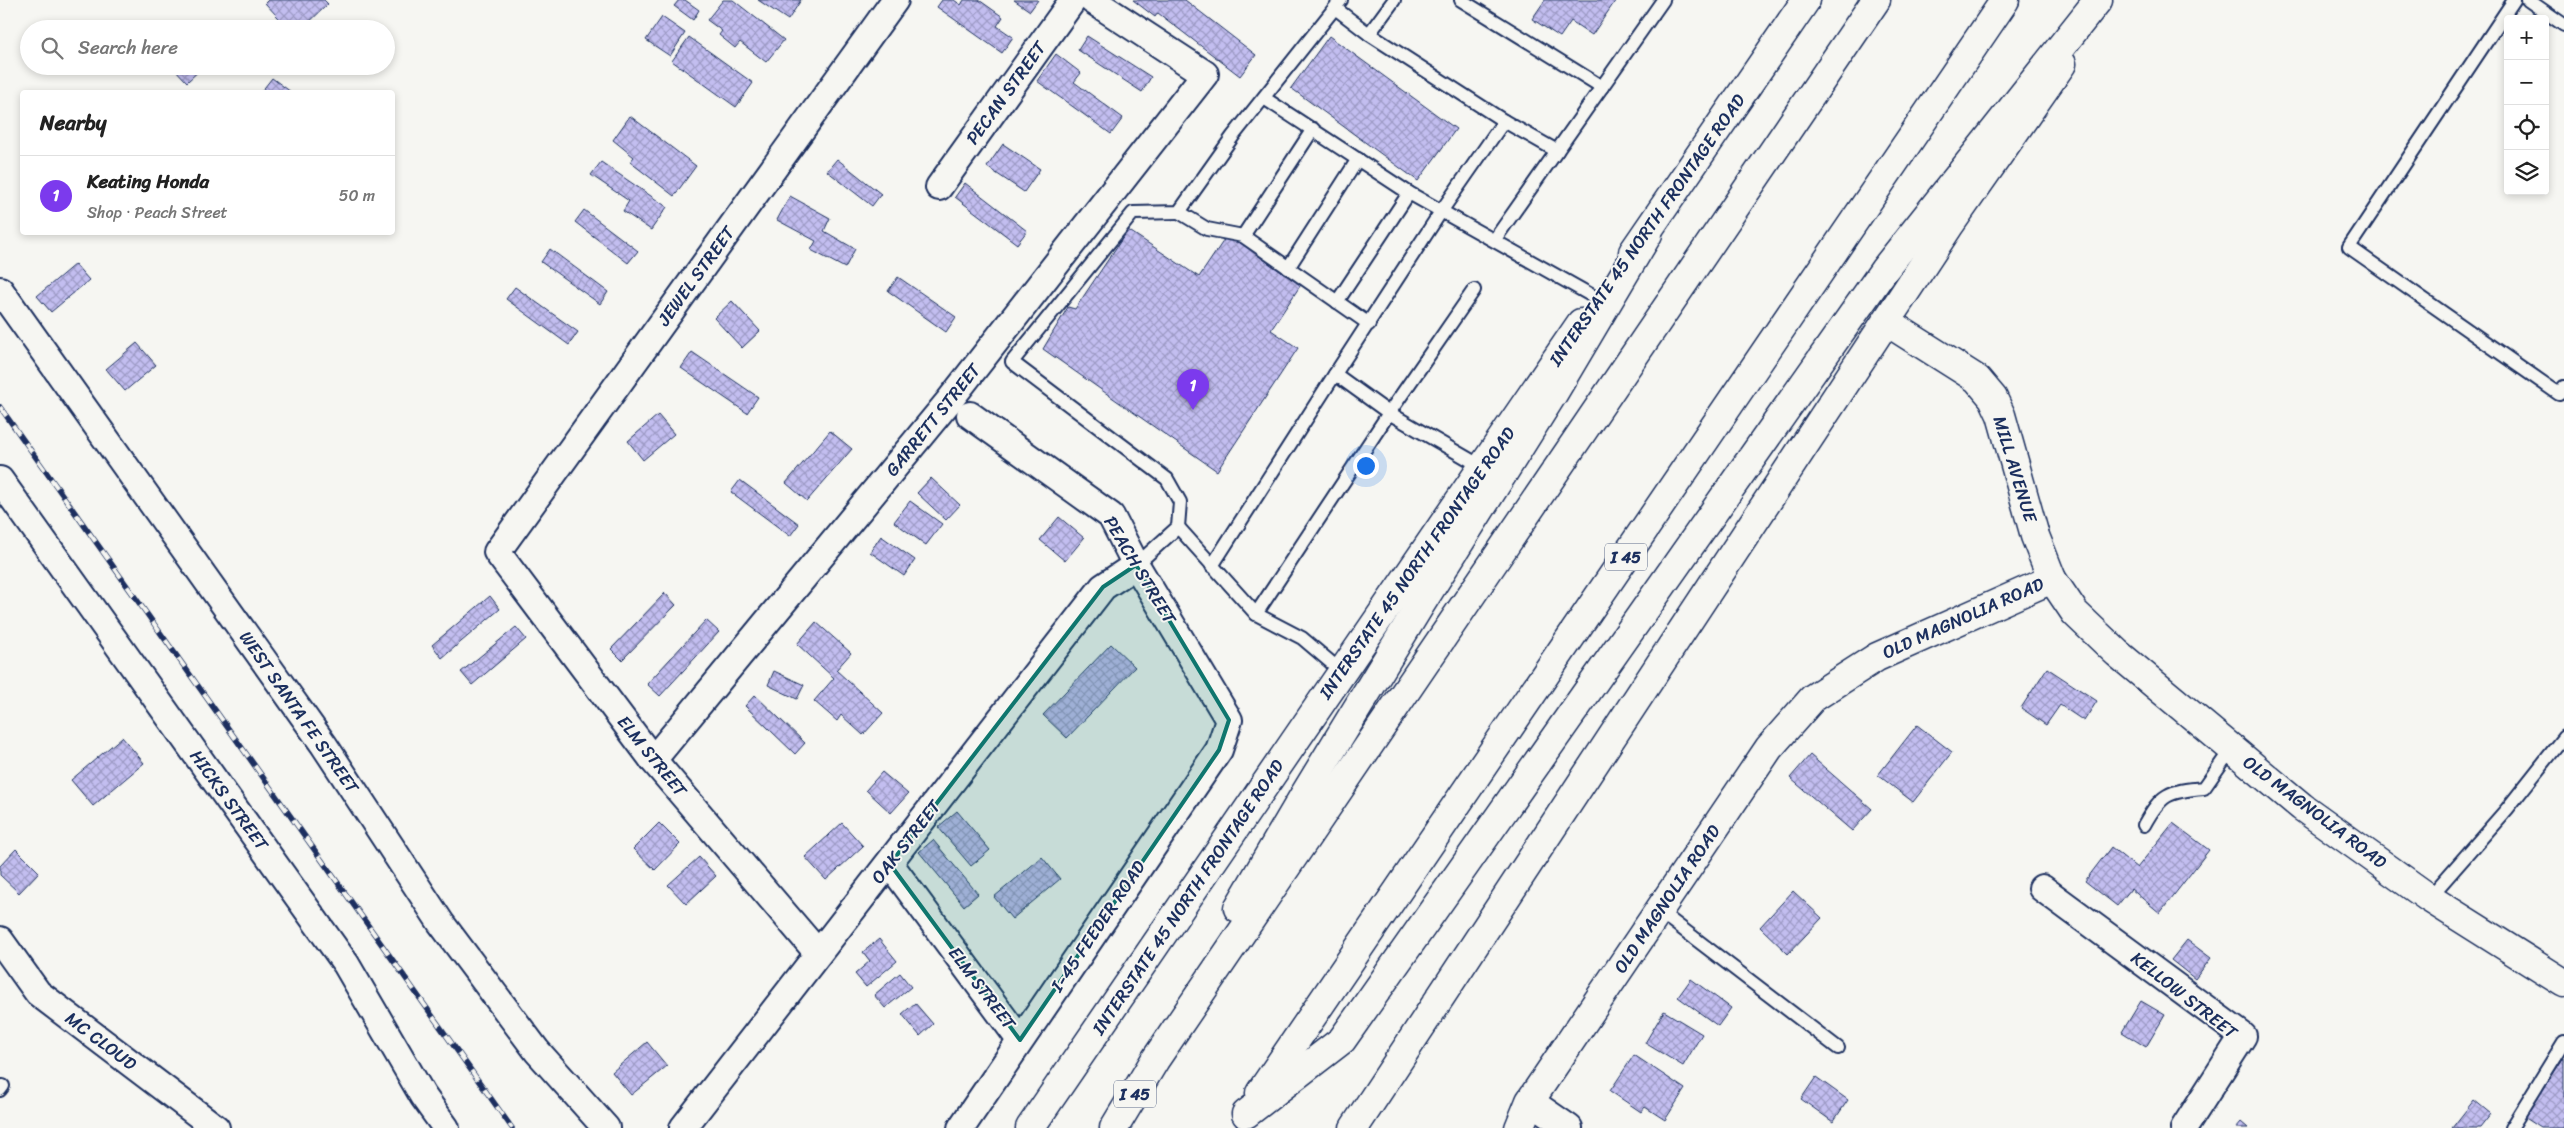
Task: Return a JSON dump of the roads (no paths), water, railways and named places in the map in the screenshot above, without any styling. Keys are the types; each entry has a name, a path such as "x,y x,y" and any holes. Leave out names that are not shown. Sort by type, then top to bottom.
{"main road":[{"name":"INTERSTATE 45 NORTH FRONTAGE ROAD","path":"1030,1128 1341,671 1484,468 1598,299 1648,234 1806,0"},
{"name":"I 45","path":"1114,1128 1155,1060 1876,0"},
{"name":"I 45","path":"1241,1121 2005,0"},
{"path":"1241,1121 1342,1040 1884,270 2098,0"},
{"path":"1354,1128 1949,226 2107,0"},
{"path":"1155,1060 1211,955 1306,792 1419,606 1554,394 1648,234"},
{"name":"MILL AVENUE","path":"1887,322 1977,379 1992,398 2001,415 2035,536 2052,579"},
{"name":"OLD MAGNOLIA ROAD","path":"1518,1128 1530,1101 1769,748 1813,698 1877,657 2052,579 2075,613 2117,653 2302,807 2429,898 2564,983"}],"street":[{"name":"JEWEL STREET","path":"497,552 895,0"},
{"name":"PECAN STREET","path":"939,187 1073,0"},
{"name":"GARRETT STREET","path":"653,760 949,401 1205,74 1092,0"},
{"name":"WEST SANTA FE STREET","path":"0,290 324,746 441,923 537,1051 606,1128"},
{"name":"PEACH STREET","path":"970,415 1111,516 1136,565 1229,720"},
{"name":"HICKS STREET","path":"0,480 346,964 423,1096 446,1128"},
{"name":"ELM STREET","path":"497,552 653,760 817,952"},
{"name":"OAK STREET","path":"683,1128 817,952 890,864 1103,587 1136,565"},
{"name":"I-45 FEEDER ROAD","path":"961,1128 1219,750 1229,720"},
{"name":"ELM STREET","path":"890,864 1020,1040"},
{"name":"KELLOW STREET","path":"2042,888 2243,1036 2184,1128"},
{"name":"MC CLOUD","path":"0,940 38,993 216,1128"},
{"path":"1530,1101 1569,1128"}],"lane":[{"path":"1369,34 1394,0"},
{"path":"1461,0 1602,87"},
{"path":"1495,239 1663,0"},
{"path":"2514,0 2349,247 2559,394 2564,387"},
{"path":"2528,0 2564,25"},
{"path":"1179,212 1233,136 1338,4 1369,34 1504,121 1557,151"},
{"path":"1264,98 1409,193 1495,239 1544,270 1598,299"},
{"path":"1212,566 1442,210 1504,121"},
{"path":"1243,236 1312,129"},
{"path":"1288,268 1358,159"},
{"path":"1337,302 1409,193"},
{"path":"1136,565 1178,527 1180,502 1167,479 1012,362 1133,213 1179,212 1207,229 1243,236 1369,324"},
{"path":"1256,614 1388,413 1474,290"},
{"path":"1336,374 1388,413 1484,468"},
{"path":"1178,527 1256,614 1302,638 1341,671"},
{"path":"2429,898 2507,809 2564,737"},
{"path":"2144,825 2156,803 2177,790 2204,788 2232,748"},
{"path":"1659,911 1838,1048"},
{"path":"2511,1128 2564,1043"}],"railway":[{"path":"0,407 512,1128"}],"place":[{"name":"Keating Honda","path":"1193,410"}]}
